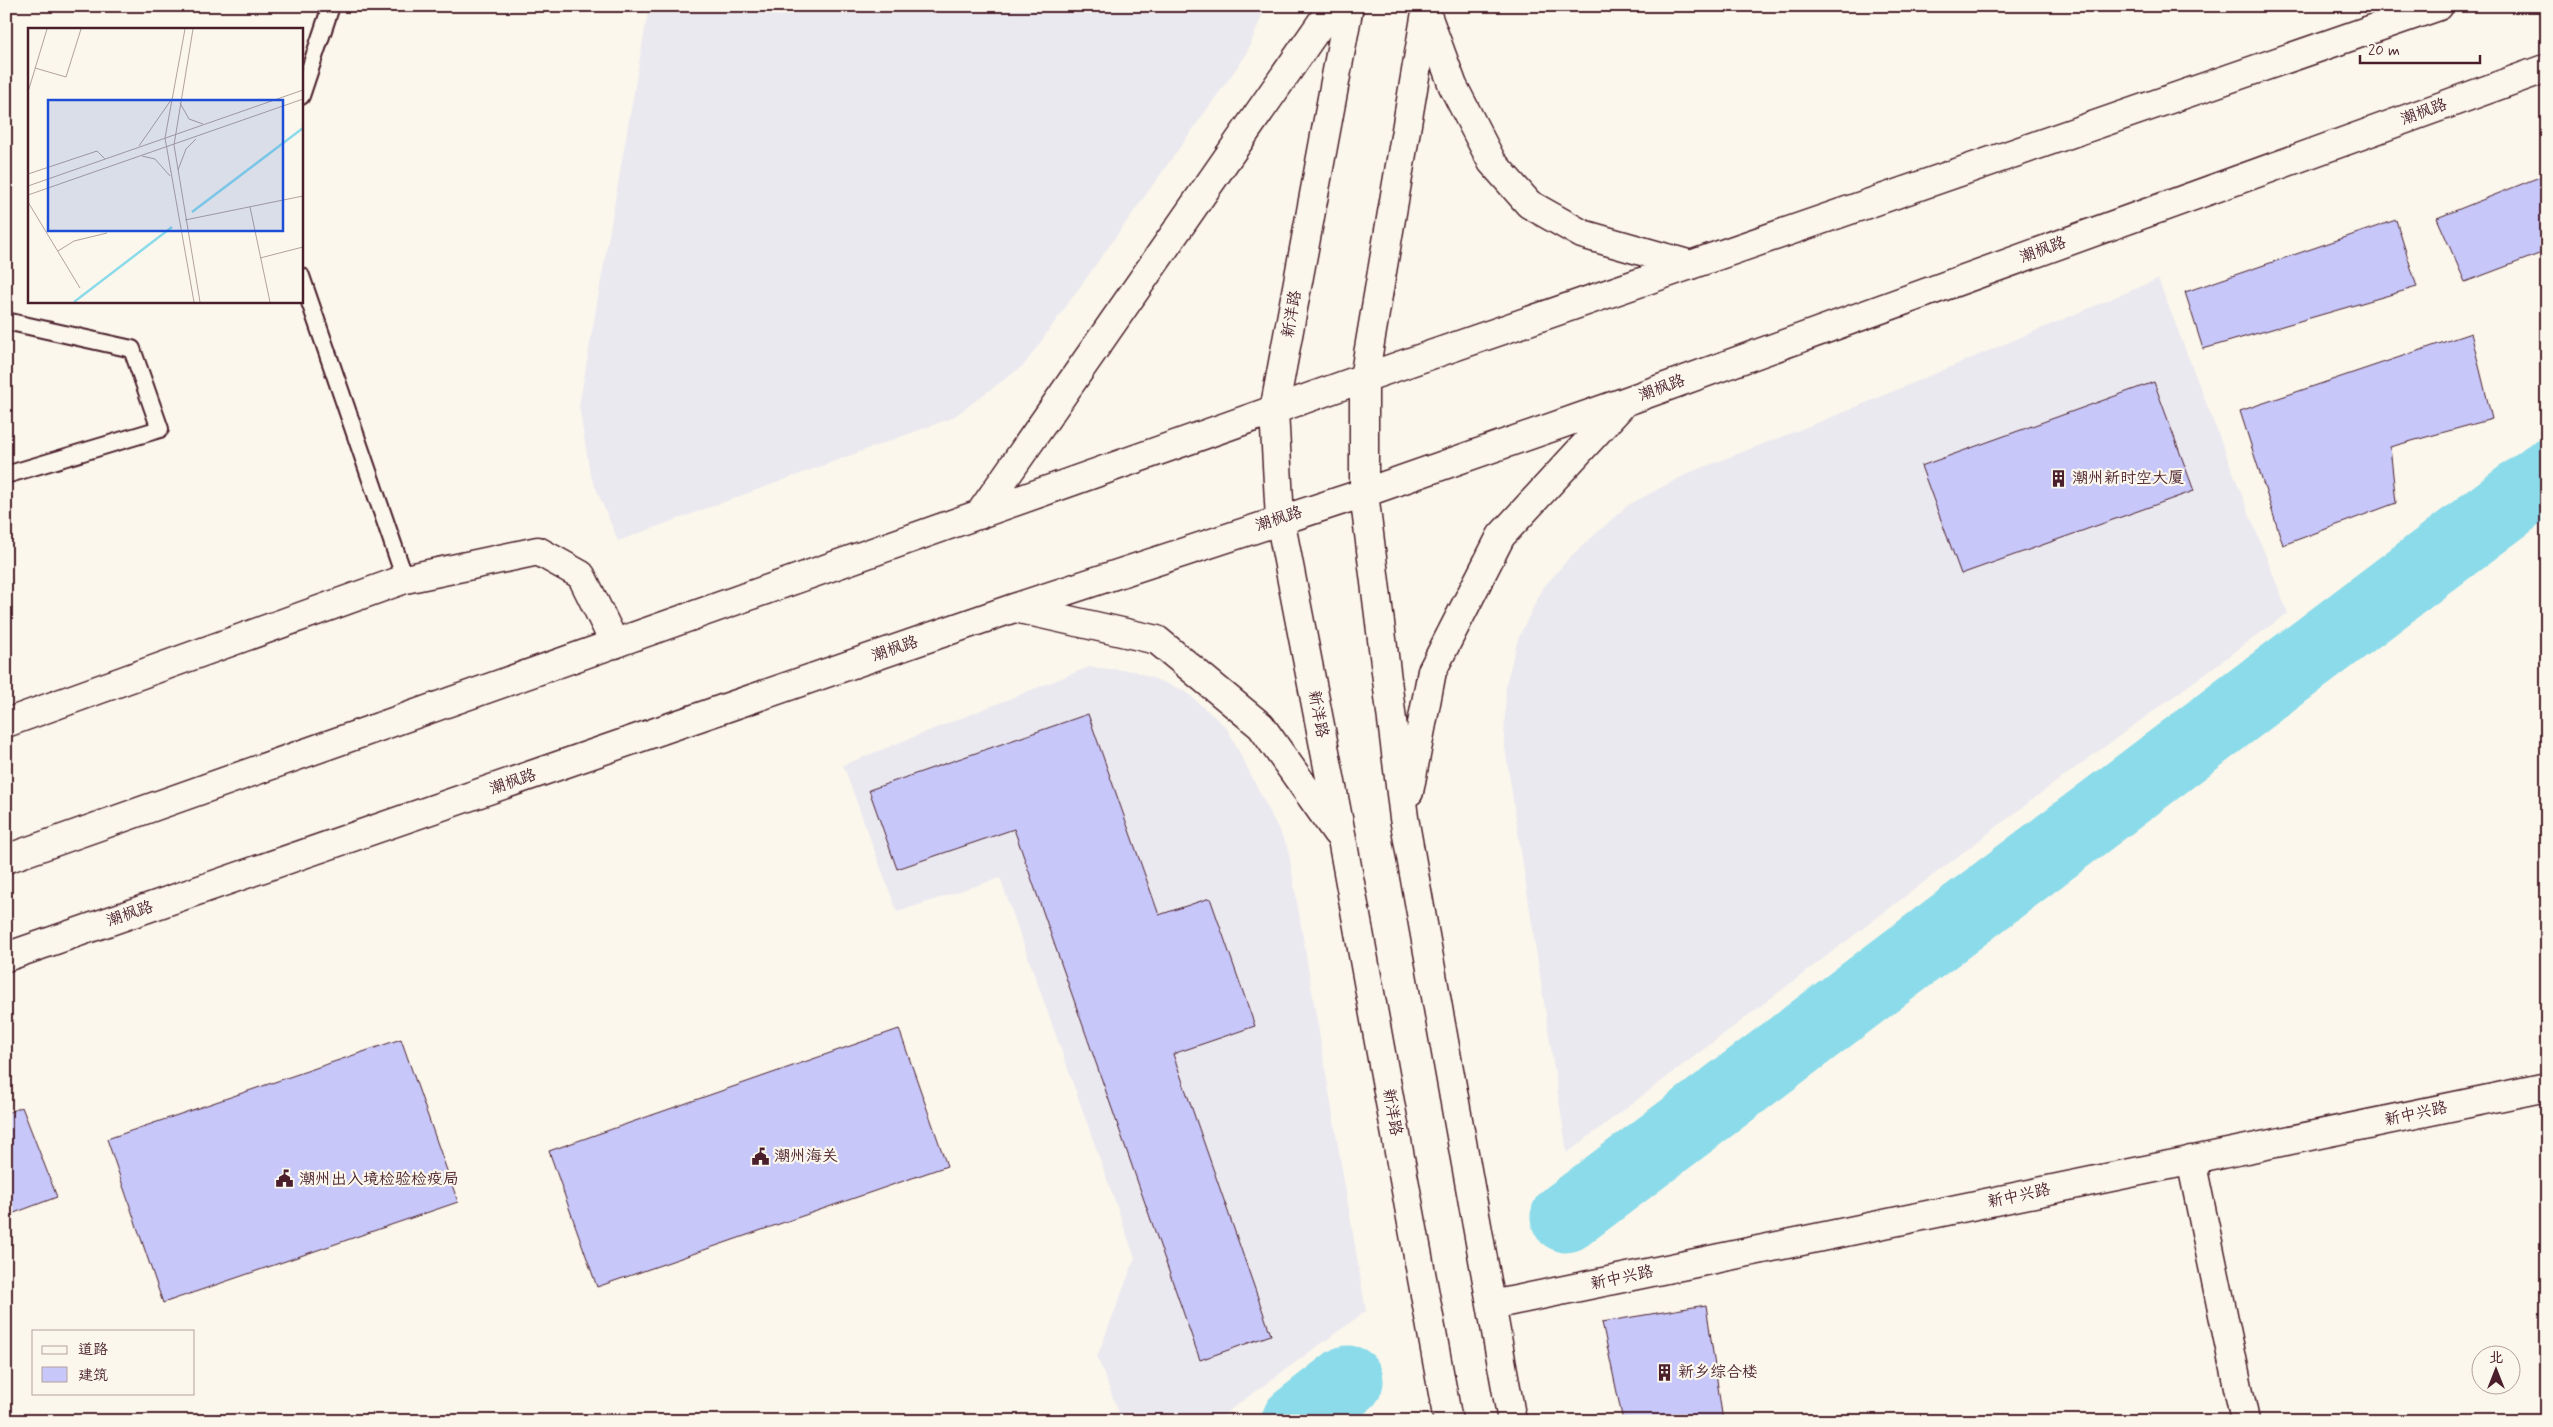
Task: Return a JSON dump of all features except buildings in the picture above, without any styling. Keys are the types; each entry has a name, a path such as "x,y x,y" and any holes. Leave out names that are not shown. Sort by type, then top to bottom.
{"main road":[{"path":"979,515 1333,6"},
{"name":"新洋路","path":"1349,6 1274,411 1280,519 1342,839 1448,1421"},
{"path":"6,859 1364,378 2439,6"},
{"path":"1427,9 1452,86 1492,162 1529,204 1582,234 1691,265"},
{"path":"1427,9 1364,378 1364,493 1404,818 1512,1421"},
{"name":"潮枫路","path":"6,957 1014,608 1280,519 1364,493 1624,402 2547,68"},
{"path":"1404,818 1432,671 1501,536 1624,402"},
{"path":"6,723 405,579 538,551 581,575 615,644"},
{"path":"1014,608 1157,640 1261,726 1342,839"},
{"name":"新中兴路","path":"1492,1305 2547,1087"},
{"path":"2190,1160 2245,1421"}],"lane":[{"path":"302,93 330,6"},
{"path":"302,279 405,579"},
{"path":"6,321 132,349 160,429 6,475"}],"shaded area":[{"path":"649,6 1266,6 1246,55 1024,365 952,418 618,541 590,474 579,406"},
{"path":"2158,279 2288,613 2048,788 1567,1153 1504,741 1506,684 1518,639 1542,589 1572,555 1628,505 1691,472 1837,415"},
{"path":"1089,667 1135,671 1185,691 1227,728 1288,848 1366,1311 1215,1421 1122,1421 1097,1357 1135,1258 1000,878 897,912 843,765"}],"waterway":[{"path":"1566,1217 2547,475"},
{"path":"1297,1421 1348,1381"}],"place":[{"name":"潮州新时空大厦","path":"2058,478"},
{"name":"潮州海关","path":"760,1156"},
{"name":"潮州出入境检验检疫局","path":"285,1179"},
{"name":"新乡综合楼","path":"1664,1372"}]}
